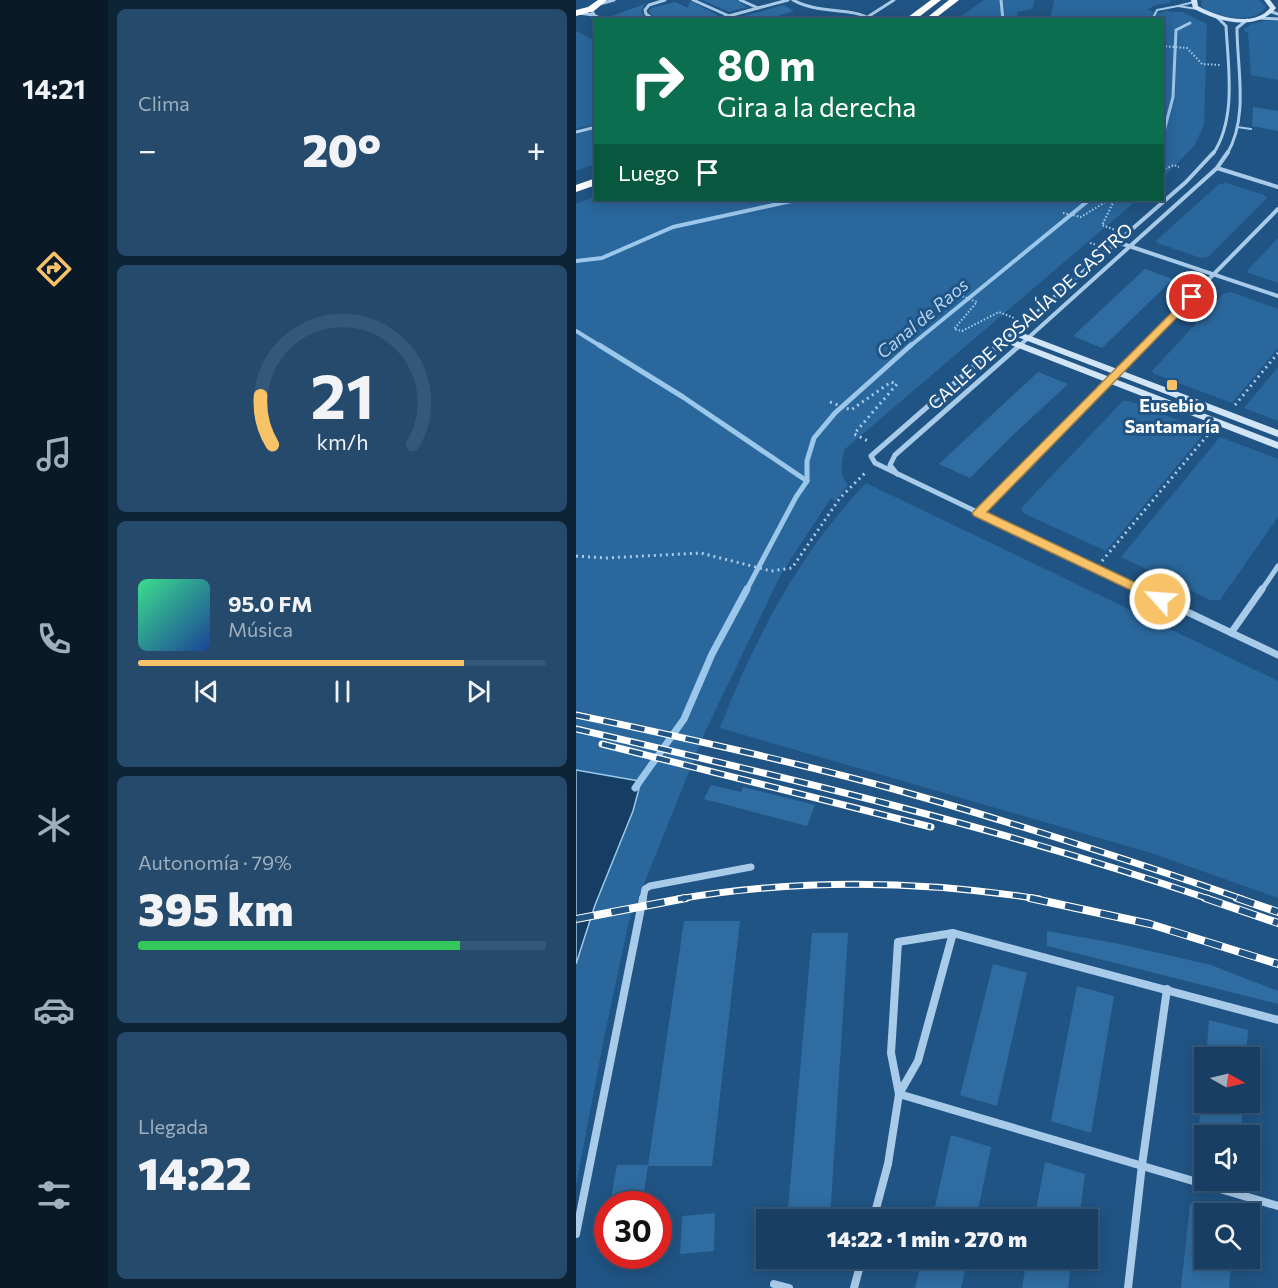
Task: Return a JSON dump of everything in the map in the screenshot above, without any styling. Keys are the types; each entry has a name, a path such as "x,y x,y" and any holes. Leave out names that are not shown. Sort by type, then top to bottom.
{"highway":[{"path":"930,18 955,0"},
{"path":"911,18 936,1"},
{"path":"577,13 597,5"},
{"path":"576,177 594,171"},
{"path":"576,189 594,182"}],"main road":[{"path":"1195,4 1217,17 1247,19 1259,18 1273,7"},
{"path":"1015,333 1278,446"},
{"path":"1006,340 1227,414 1278,434"}],"street":[{"path":"597,5 614,0"},
{"path":"651,18 646,15 645,10 649,5 665,0"},
{"path":"693,0 734,18"},
{"path":"740,0 758,8"},
{"path":"720,18 788,0"},
{"path":"793,0 815,11 871,18 894,0"},
{"name":"CALLE DE ROSALÍA DE CASTRO","path":"875,463 871,456 1197,173 1218,147 1226,122 1227,65 1226,26 1217,17"},
{"path":"1259,18 1278,19"},
{"name":"CALLE DE ROSALÍA DE CASTRO","path":"898,476 890,465 895,455 1217,168 1232,144 1238,127 1237,28 1247,19"},
{"path":"576,132 594,128"},
{"path":"1217,168 1278,187"},
{"path":"978,513 1278,209"},
{"path":"1118,242 1278,296"},
{"path":"875,463 898,476 1278,655"},
{"path":"1232,633 1278,566"},
{"path":"576,1234 645,889 650,886 751,867"},
{"path":"899,1094 918,1061 953,933"},
{"path":"876,1209 888,1164 899,1094 891,1053 898,942 953,933 1278,1020"},
{"path":"1128,1288 1142,1165 1167,989"},
{"path":"899,1094 1278,1206"},
{"path":"854,1288 859,1269"},
{"path":"774,1284 789,1288"}],"lane":[{"path":"1153,18 1156,10 1195,4"},
{"path":"1178,6 1195,4"},
{"path":"1238,127 1251,129"}],"path":[{"path":"1164,46 1190,50 1202,64 1227,65"},
{"path":"1164,169 1174,165 1179,166"},
{"path":"1063,213 1081,218 1107,201 1113,203 1102,225 1108,227"},
{"path":"959,295 977,302 954,329 962,331 999,312 1005,315"},
{"path":"1227,414 1278,353"},
{"path":"830,402 851,410 891,382 897,384 854,434 859,436"},
{"path":"1096,568 1218,422"},
{"path":"576,556 606,558 701,554 771,571 792,567 840,498 875,463"}],"shaded area":[{"path":"984,0 1035,0 1032,9 1017,12 1017,18 958,18"},
{"path":"1054,0 1170,0 1170,3 1156,5 1147,10 1161,13 1168,10 1182,12 1207,24 1204,125 1194,146 1164,177 1164,18 1050,18"},
{"path":"1202,0 1259,0 1266,7 1253,16 1234,18 1207,10 1201,6"},
{"path":"1264,21 1278,21 1278,80 1251,75 1248,33 1244,29"},
{"path":"576,31 594,40 594,124 576,129"},
{"path":"594,129 594,164 576,171 576,134"},
{"path":"1226,183 1267,198 1208,257 1201,258 1157,243 1156,241 1219,184"},
{"path":"594,196 594,201 1136,201 845,449 842,468 843,477 848,485 835,501 831,498 781,574 705,732 629,921 576,1185 576,204"},
{"path":"1278,238 1278,283 1249,273 1247,271"},
{"path":"1231,292 1278,309 1278,348 1232,403 1154,374 1152,371 1223,294"},
{"path":"1278,367 1278,421 1244,408"},
{"path":"1123,401 1129,401 1206,431 1106,551 1023,513 1021,508"},
{"path":"1220,437 1278,459 1278,517 1220,600 1210,600 1121,557"},
{"path":"866,483 1278,681 1278,898 1151,853 720,728 748,662 781,598 820,538"},
{"path":"576,770 639,781 640,785 633,811 595,905 576,964"}],"building":[{"path":"702,0 736,0 747,7 729,12"},
{"path":"690,1 718,15 713,18 656,18 649,12 651,8 675,2 688,8"},
{"path":"645,4 641,11 646,18 606,18"},
{"path":"784,5 794,11 771,18 740,17"},
{"path":"1253,107 1278,111 1278,131 1252,126"},
{"path":"1145,269 1173,279 1102,348 1073,336"},
{"path":"1038,372 1068,384 970,478 939,464"},
{"path":"711,785 741,792 743,787 815,805 807,826 704,799"},
{"path":"684,921 740,921 712,1166 648,1166"},
{"path":"1047,931 1120,944 1211,965 1278,991 1278,1004 1047,946"},
{"path":"812,933 848,933 831,1209 788,1209"},
{"path":"993,964 1027,973 997,1106 960,1095"},
{"path":"1077,986 1114,996 1091,1133 1051,1121"},
{"path":"1209,1020 1248,1030 1247,1047 1207,1047"},
{"path":"1200,1113 1242,1113 1242,1125 1199,1125"},
{"path":"951,1135 991,1147 978,1209 934,1209"},
{"path":"1045,1162 1085,1174 1080,1209 1036,1209"},
{"path":"617,1165 648,1165 644,1191 612,1191"},
{"path":"1190,1204 1194,1205 1194,1269 1231,1269 1229,1288 1181,1288"},
{"path":"715,1213 714,1251 680,1254 682,1216"},
{"path":"919,1269 965,1269 961,1288 915,1288"},
{"path":"1025,1269 1071,1269 1068,1288 1022,1288"}],"waterway":[{"path":"1001,0 1003,18"},
{"name":"Canal de Raos","path":"1164,131 1173,97 1176,30 1190,23"},
{"path":"576,261 602,258 673,227 791,201"},
{"name":"Canal de Raos","path":"909,347 1088,201"},
{"path":"576,331 602,347"},
{"path":"599,345 683,397 807,481"},
{"name":"Canal de Raos","path":"807,481 807,461 814,438 835,413 911,345"},
{"path":"746,591 796,497 807,481"},
{"path":"635,788 684,719 712,654 747,589"}],"railway":[{"path":"576,715 734,749 890,788 1067,841 1242,899"},
{"path":"576,729 736,766 974,827 1053,849 1209,899"},
{"path":"602,744 931,827"},
{"path":"678,899 767,888 858,884 949,888 1039,899"},
{"path":"576,919 686,898"},
{"path":"1030,898 1150,924 1278,964"},
{"path":"1205,898 1278,923"},
{"path":"1237,898 1278,912"}],"place":[{"name":"Eusebio Santamaría","path":"1172,385"}],"route":[{"path":"1160,599 978,513 1192,297"}]}
